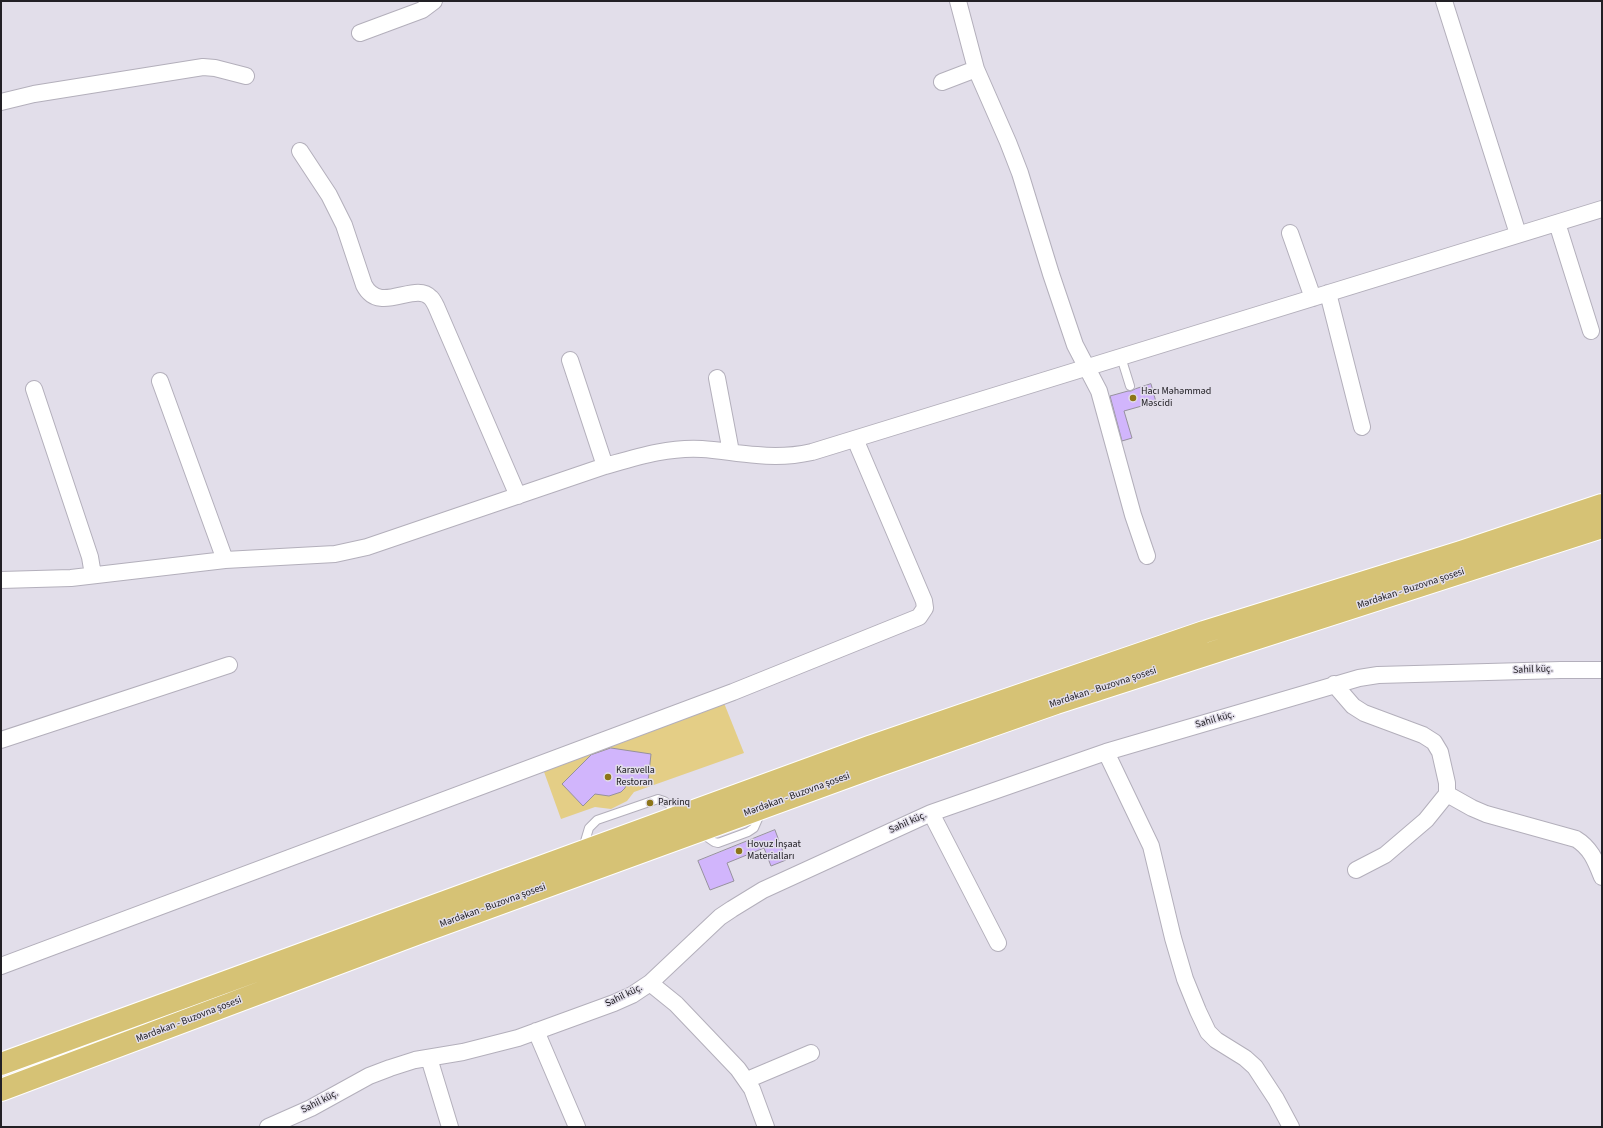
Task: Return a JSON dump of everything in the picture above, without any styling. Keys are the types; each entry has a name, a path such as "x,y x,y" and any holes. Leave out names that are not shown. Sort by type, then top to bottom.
{"main road":[{"name":"Mərdəkan - Buzovna şosesi","path":"1,1090 419,933 693,822 869,747 1063,679 1212,630 1461,552 1602,505"},
{"name":"Mərdəkan - Buzovna şosesi","path":"1,1064 582,852 693,822 763,807 1063,701 1602,527"}],"street":[{"path":"360,33 422,10 434,1"},
{"path":"958,1 976,69 1020,173 1073,340 1099,391 1133,515 1147,556"},
{"path":"1444,1 1518,234"},
{"path":"1,102 34,94 203,67 215,68 246,76"},
{"path":"942,82 976,69"},
{"path":"300,151 329,195 344,225 367,292 374,297 383,298 412,294 422,294 431,297 518,496"},
{"path":"1,580 51,579 225,560 349,552 605,466 645,455 680,449 702,449 757,455 796,455 812,452 1602,209"},
{"path":"1556,223 1591,331"},
{"path":"1290,233 1313,298"},
{"path":"1328,293 1362,427"},
{"path":"570,360 605,466"},
{"path":"717,378 731,452"},
{"path":"160,381 225,560"},
{"path":"34,389 90,556 93,575"},
{"path":"1,966 718,698 919,616 925,608 924,601 854,439"},
{"path":"1,740 229,665"},
{"name":"Sahil küç.","path":"268,1127 311,1108 369,1076 390,1068 496,1044 614,1003 632,995 650,983 720,917 738,904 770,887 931,813 1106,752 1334,684 1378,675 1602,670"},
{"path":"1334,684 1353,706 1364,713 1423,735 1434,742 1440,752 1447,783 1447,794 1426,820 1385,855 1356,870"},
{"path":"1106,752 1151,846 1173,938 1185,979 1208,1032 1216,1040 1245,1058 1255,1067 1276,1099 1291,1127"},
{"path":"1447,794 1486,814 1576,839 1585,845 1591,852 1602,877"},
{"path":"931,813 998,943"},
{"path":"650,983 676,1004 747,1080 758,1101 766,1127"},
{"path":"536,1031 577,1127"},
{"path":"747,1080 811,1053"},
{"path":"429,1058 450,1127"}],"lane":[{"path":"1121,357 1130,386"}],"shaded area":[{"path":"724,703 744,753 634,792 627,801 611,809 595,807 561,819 543,769"}],"building":[{"path":"1151,384 1156,402 1124,411 1132,438 1122,441 1110,396"},
{"path":"611,748 651,754 648,782 627,780 625,788 621,792 609,796 595,794 583,806 562,784 591,755"},
{"path":"775,830 786,860 771,866 764,848 727,863 734,881 710,890 698,861"}],"place":[{"name":"Hacı Məhəmməd Məscidi","path":"1133,398"},
{"name":"Karavella Restoran","path":"608,777"},
{"name":"Parkinq","path":"650,803"},
{"name":"Hovuz İnşaat Materialları","path":"739,851"}]}
